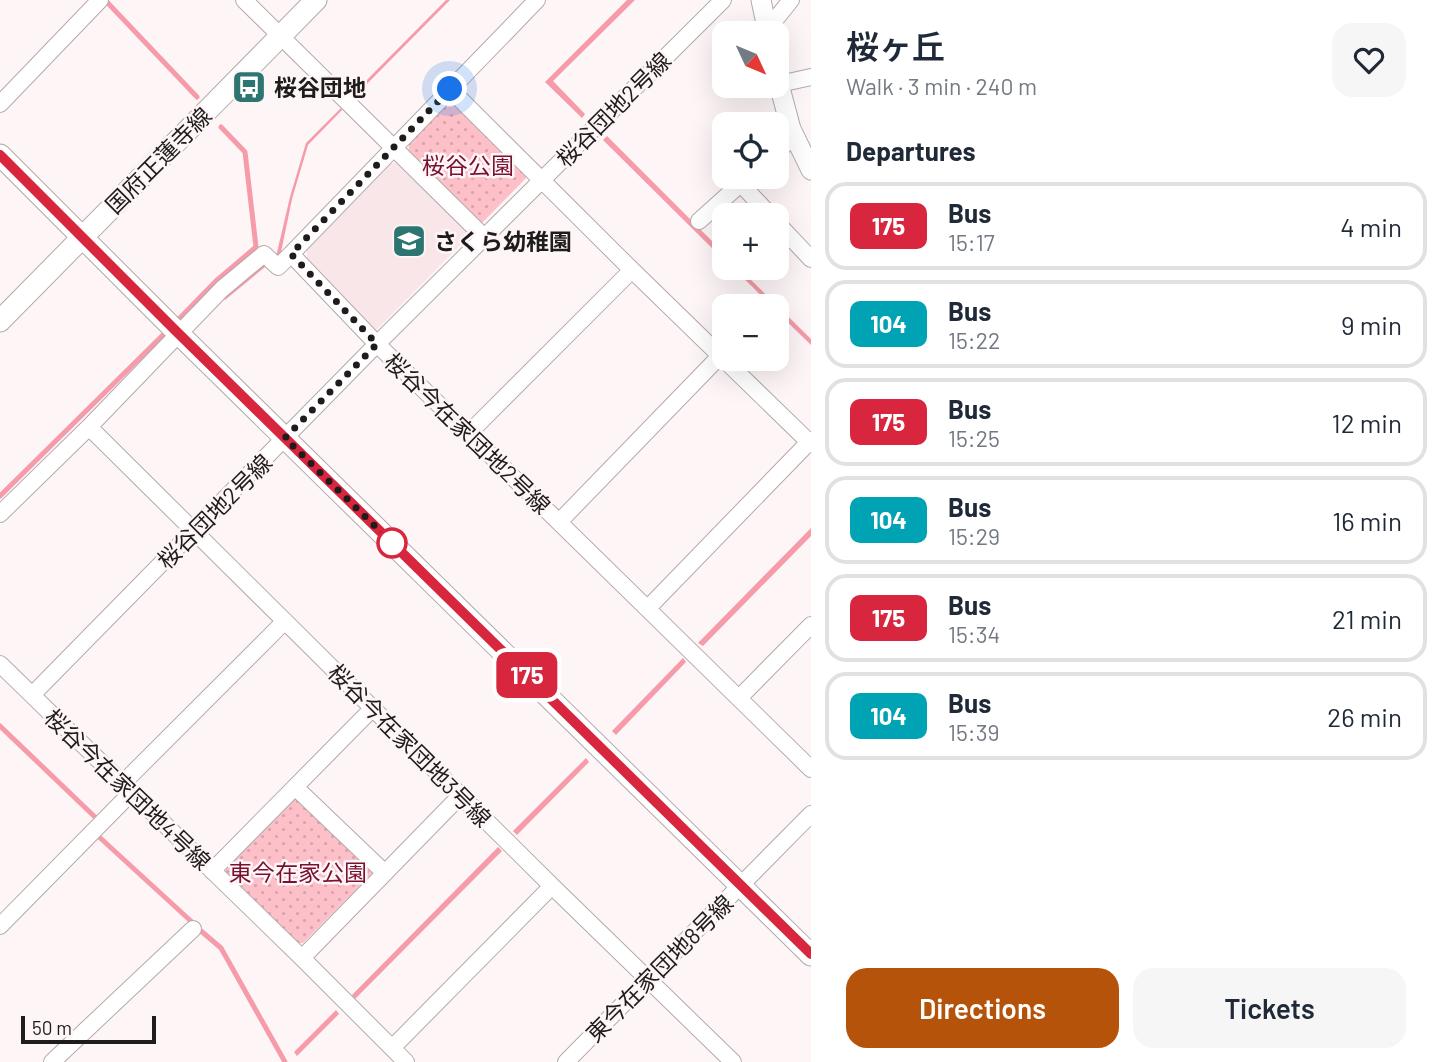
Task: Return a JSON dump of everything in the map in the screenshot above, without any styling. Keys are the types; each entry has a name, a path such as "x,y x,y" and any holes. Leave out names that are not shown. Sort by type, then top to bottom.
{"main road":[{"name":"国府正蓮寺線","path":"0,321 316,0"},
{"path":"0,155 811,954"}],"street":[{"path":"0,104 100,0"},
{"path":"244,0 484,237"},
{"path":"0,514 89,427 222,289 264,254 278,267 537,0"},
{"name":"桜谷団地2号線","path":"32,695 377,344 723,0"},
{"path":"761,0 766,21"},
{"path":"776,21 791,0"},
{"path":"789,79 811,78"},
{"path":"450,89 712,348"},
{"path":"783,98 791,129 811,170"},
{"path":"789,141 794,136"},
{"path":"699,220 734,189"},
{"path":"789,236 811,259"},
{"name":"桜谷今在家団地2号線","path":"291,254 377,344 811,769"},
{"path":"470,433 632,270"},
{"path":"559,522 712,364"},
{"path":"648,608 810,442 736,371"},
{"name":"桜谷今在家団地3号線","path":"89,427 372,709 733,1062"},
{"path":"0,926 285,621"},
{"path":"740,697 811,625"},
{"name":"桜谷今在家団地4号線","path":"0,664 302,957 406,1062"},
{"path":"212,871 372,709"},
{"path":"295,787 385,873"},
{"path":"302,957 461,795"},
{"name":"東今在家団地8号線","path":"566,1062 811,814"},
{"path":"392,1048 552,886"},
{"path":"52,1062 193,929"}],"shaded area":[{"path":"446,0 450,0 354,97 351,96"},
{"path":"627,0 635,0 553,81 585,114 582,118 545,82"},
{"path":"341,108 308,145 292,199 279,262 269,270 265,267 225,300 223,297 267,262 275,261 306,143"},
{"path":"607,136 712,241 712,248 603,140"},
{"path":"400,162 472,233 376,330 307,262 307,248 390,164"},
{"path":"745,280 751,280 765,294 760,294"},
{"path":"789,317 811,339 811,345 789,324"},
{"path":"811,528 811,536 703,646 698,643"},
{"path":"683,658 686,662 616,735 612,731"},
{"path":"586,758 589,762 517,835 513,831"},
{"path":"498,847 502,851 355,999 352,995"},
{"path":"336,1010 339,1014 297,1056 294,1052"}],"green space":[{"name":"桜谷公園","path":"456,106 528,176 481,224 408,154 409,144 445,107"},
{"name":"東今在家公園","path":"298,796 375,871 303,943 295,943 226,876 226,868"}],"waterway":[{"path":"105,0 197,97"},
{"path":"174,324 216,281 256,247 245,152 221,127"},
{"path":"0,496 167,331"},
{"path":"0,726 96,818 96,822"},
{"path":"97,835 193,923"},
{"path":"201,931 221,948 285,1062"}],"bus line":[{"name":"175","path":"0,155 811,954"}],"place":[{"name":"桜谷団地","path":"249,87"},
{"name":"さくら幼稚園","path":"409,241"}],"route":[{"path":"392,543 285,438 377,344 291,254 450,89"}]}
